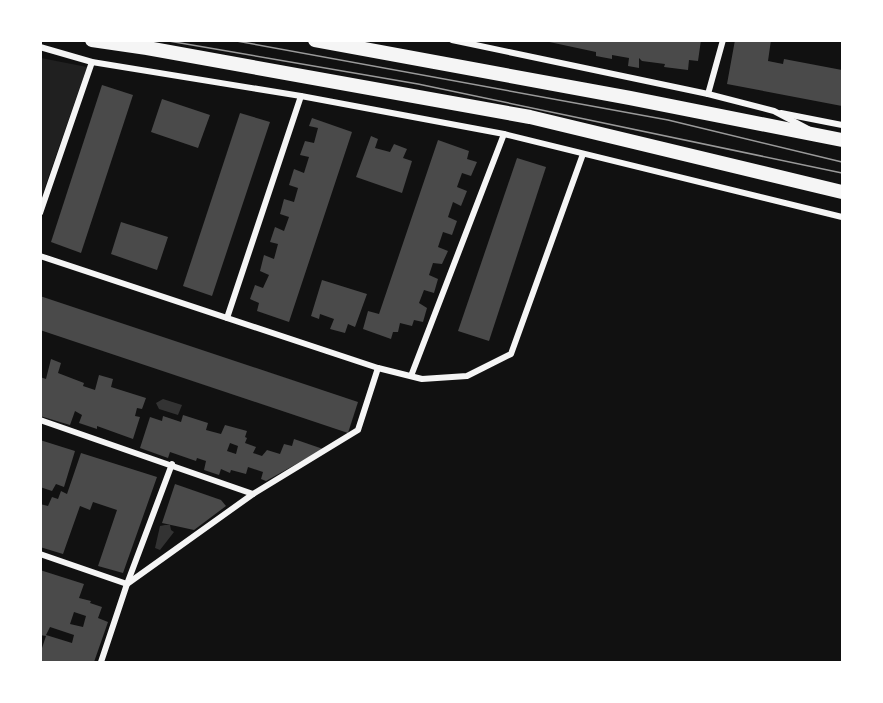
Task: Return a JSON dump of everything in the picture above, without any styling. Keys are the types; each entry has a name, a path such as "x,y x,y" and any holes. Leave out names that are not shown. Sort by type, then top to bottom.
{"main road":[{"path":"92,40 530,117 843,192"},
{"path":"315,40 843,140"}],"street":[{"path":"452,40 843,124"},
{"path":"708,94 723,40"},
{"path":"40,47 92,62 301,96 504,134 843,217"},
{"path":"40,213 92,62"},
{"path":"227,318 301,96"},
{"path":"774,111 823,136 843,133"},
{"path":"411,376 504,134"},
{"path":"40,256 378,368 422,379 467,376 511,354 583,154"},
{"path":"127,584 253,494 358,430 378,368"},
{"path":"40,420 253,494"},
{"path":"101,663 127,584 172,464"},
{"path":"40,554 127,584"}],"shaded area":[{"path":"40,58 87,67 41,198"},
{"path":"163,399 182,405 178,415 159,409 156,403"},
{"path":"170,525 174,532 160,550 155,548 160,526"}],"building":[{"path":"540,40 701,40 698,61 689,60 688,70 664,67 665,64 642,61 639,58 639,68 628,66 629,58 612,55 612,59 596,56 596,52"},
{"path":"735,40 771,40 768,61 783,64 784,59 842,70 842,106 727,84"},
{"path":"102,85 133,95 81,253 51,242"},
{"path":"162,99 210,115 198,148 151,132"},
{"path":"240,113 270,122 212,296 183,286"},
{"path":"312,118 352,132 289,322 257,311 259,303 250,299 255,285 263,288 269,275 260,271 264,255 274,259 278,244 270,242 275,227 284,231 289,217 280,214 284,199 294,202 298,188 289,185 294,169 304,173 309,157 300,155 305,141 314,143 318,128 309,126"},
{"path":"371,136 378,139 375,148 390,152 394,144 407,149 403,158 412,161 402,193 356,177"},
{"path":"438,140 469,151 467,159 477,162 471,176 462,173 457,187 467,191 461,206 453,202 448,217 457,221 452,235 443,232 438,247 448,251 442,264 433,263 429,275 438,279 434,293 424,290 419,303 427,308 423,322 414,320 412,326 400,323 398,332 393,332 391,339 363,329 368,311 379,314"},
{"path":"517,158 546,167 489,341 458,331"},
{"path":"121,222 168,237 157,270 111,254"},
{"path":"322,280 367,294 355,327 348,324 345,333 330,329 334,319 320,314 319,319 311,316"},
{"path":"40,296 358,402 348,433 40,330"},
{"path":"51,359 61,363 58,373 84,383 83,386 95,390 99,375 113,379 111,387 146,398 142,409 137,408 135,416 140,417 133,439 97,426 97,429 79,423 82,415 75,411 70,425 40,416 40,377 46,379"},
{"path":"183,415 208,423 206,430 221,434 225,425 247,431 245,443 256,447 253,453 262,456 267,450 280,454 284,444 292,446 294,439 323,449 266,481 261,479 263,472 248,467 246,474 231,470 230,473 221,469 219,475 204,470 206,461 197,458 196,461 170,452 168,458 140,448 150,417 162,421 163,416 181,422","holes":["230,443 238,446 236,454 227,451"]},
{"path":"40,440 75,451 64,487 56,484 52,491 40,487"},
{"path":"81,453 157,477 123,573 98,566 117,510 93,502 90,510 80,506 63,554 40,547 40,504 48,506 52,497 58,499 61,491 67,494"},
{"path":"175,484 221,500 226,506 194,530 162,523"},
{"path":"40,570 84,584 79,598 102,607 98,618 108,622 94,662 40,662 46,636 40,635","holes":["74,612 86,616 83,627 70,624","50,627 74,635 72,643 46,635"]}],"tram line":[{"path":"163,40 418,84 842,173"},
{"path":"231,40 668,120 842,162"}]}
